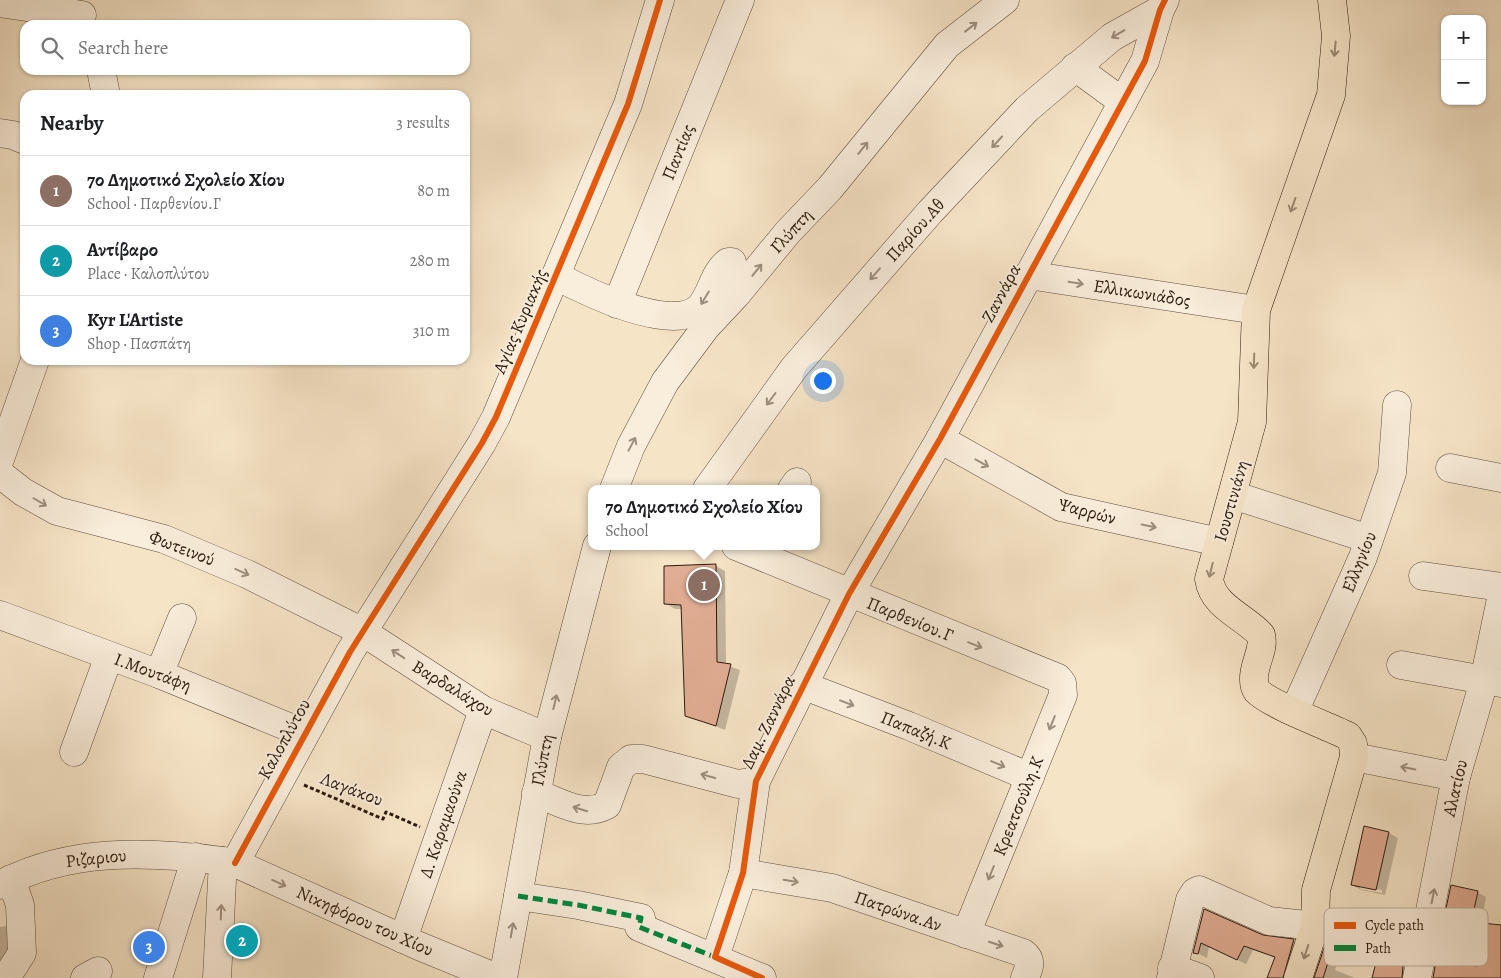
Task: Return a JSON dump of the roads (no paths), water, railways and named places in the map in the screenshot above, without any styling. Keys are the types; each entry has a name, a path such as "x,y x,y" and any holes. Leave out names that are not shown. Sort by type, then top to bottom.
{"main road":[{"name":"Ιουστινιάνη","path":"1332,0 1336,36 1331,95 1256,310 1252,422 1209,579 1210,588 1216,597 1262,635 1263,642 1255,667 1254,680 1256,689 1261,694 1294,712 1348,736 1353,744 1354,757"},
{"path":"1298,978 1315,926 1316,890 1354,757"}],"street":[{"name":"Αγίας Κυριακής","path":"363,632 487,434 628,104 660,0"},
{"name":"Παντίας","path":"617,304 740,0"},
{"name":"Γλύπτη","path":"615,485 630,446 661,389 706,327 736,295 788,232 830,188 947,45 1005,0"},
{"path":"0,3 82,13"},
{"name":"Παρίου.Αθ","path":"710,485 794,368 880,268 1027,109 1112,38 1163,5"},
{"name":"Ζαννάρα","path":"849,594 940,439 1145,61 1163,5"},
{"path":"1075,67 1123,102"},
{"path":"102,75 105,90"},
{"path":"0,133 20,138"},
{"path":"556,276 617,304 656,315 685,314 700,307 719,271 728,262 732,262 734,271 706,327"},
{"name":"Ελλικωνιάδος","path":"1028,275 1256,310"},
{"path":"0,459 33,365"},
{"name":"Ελληνίου","path":"1294,712 1369,539 1392,473 1397,405"},
{"name":"Ψαρρών","path":"940,439 1061,507 1219,542"},
{"path":"1450,468 1501,478"},
{"name":"Φωτεινού","path":"0,474 23,492 57,512 164,539 247,574 363,632"},
{"path":"1233,495 1369,539"},
{"name":"Γλύπτη","path":"503,978 547,737 596,550"},
{"name":"Παρθενίου.Γ","path":"751,550 849,594 1058,678"},
{"path":"1422,576 1501,587"},
{"name":"Δαμ. Ζαννάρα","path":"715,957 743,872 756,781 802,685 849,594"},
{"name":"Αλατίου","path":"1431,908 1456,777 1492,682 1501,599"},
{"name":"Ι.Μουτάφη","path":"0,616 159,674 304,733"},
{"path":"159,674 182,618"},
{"name":"Βαρδαλάχου","path":"363,632 483,710 547,737"},
{"name":"Καλοπλύτου","path":"217,978 229,862 363,632"},
{"path":"74,752 109,656"},
{"path":"1401,665 1492,682"},
{"name":"Κρεατσούλη.Κ","path":"966,934 1063,695 1062,683 1058,678"},
{"name":"Παπαζή.Κ","path":"802,685 909,726 1030,777"},
{"name":"Δ. Καραμαούνα","path":"403,939 483,710"},
{"path":"1354,757 1456,777"},
{"path":"536,793 585,811 596,811 607,806 621,767 631,759 643,759 738,784 756,781"},
{"name":"Ριζαριου","path":"4,876 66,859 132,854 196,857 229,862"},
{"path":"158,978 196,857"},
{"name":"Νικηφόρου του Χίου","path":"229,862 403,939 497,978"},
{"name":"Πατρώνα.Αν","path":"743,872 832,888 1027,956 1030,967 1024,978"},
{"path":"4,876 20,905 22,953 6,978"},
{"path":"1200,978 1172,973 1190,900 1195,892 1199,890 1269,921 1315,926 1324,929"},
{"path":"518,896 578,905 641,918 639,927 762,978"}],"place":[{"name":"7ο Δημοτικό Σχολείο Χίου","path":"704,585"},
{"name":"Αντίβαρο","path":"242,941"},
{"name":"Kyr L'Artiste","path":"149,947"}]}
